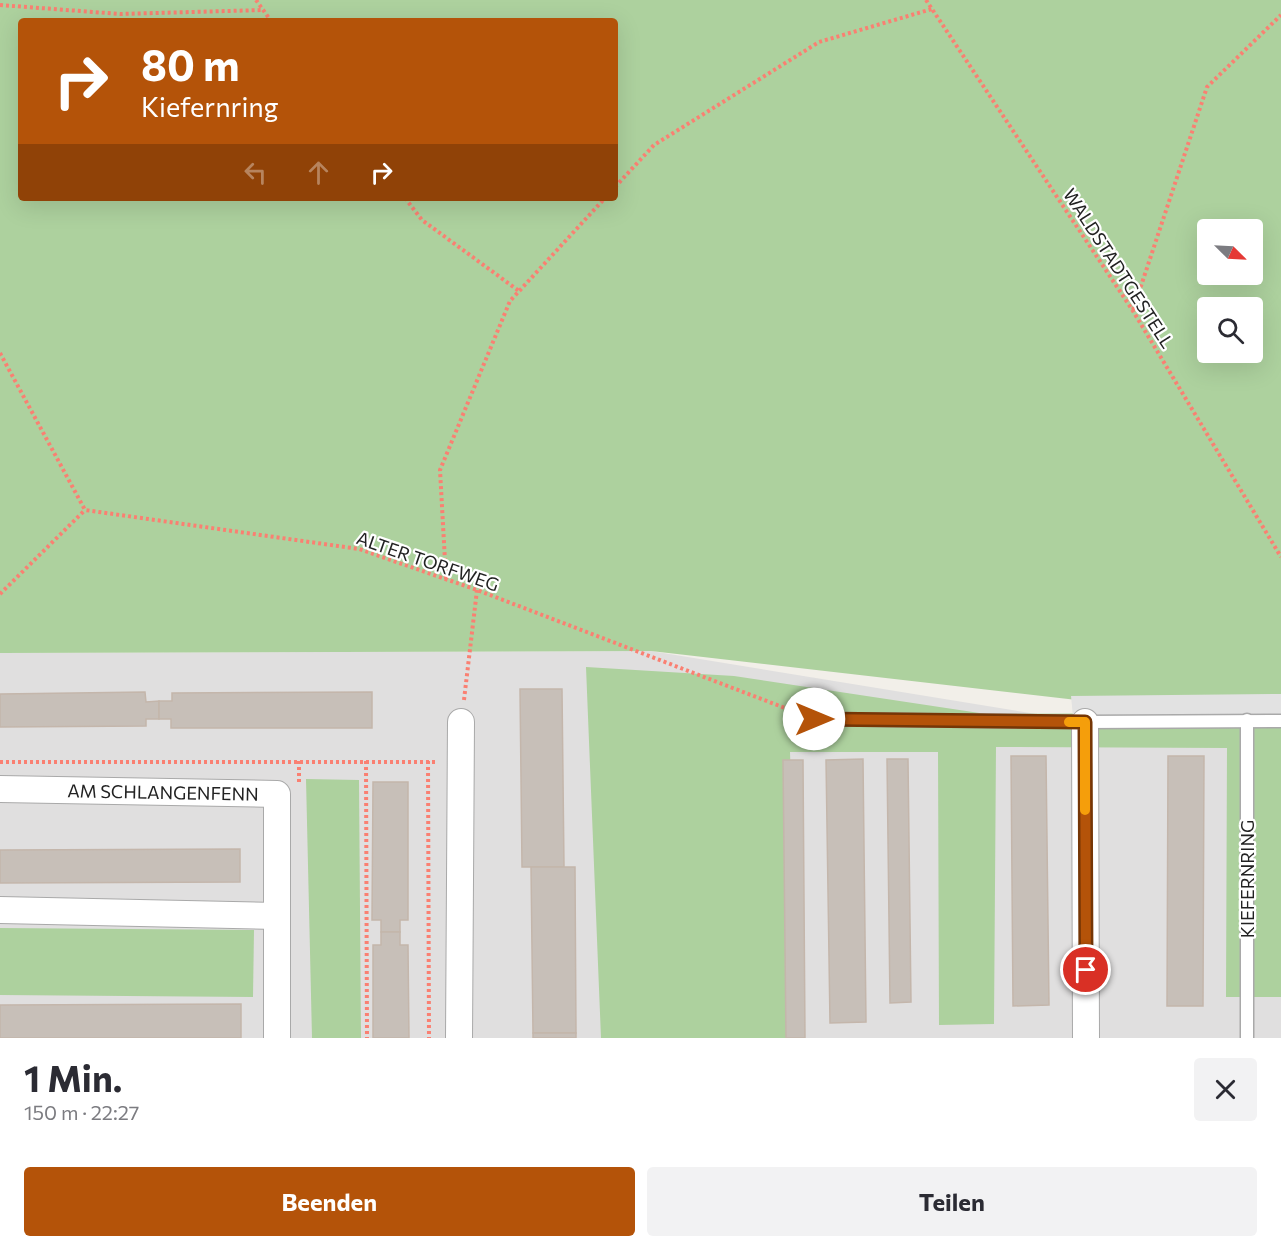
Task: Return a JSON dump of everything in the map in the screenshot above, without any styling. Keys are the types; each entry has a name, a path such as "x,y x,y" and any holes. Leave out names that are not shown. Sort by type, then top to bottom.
{"street":[{"path":"459,1038 461,722"},
{"path":"1085,722 1086,1038"},
{"name":"AM SCHLANGENFENN","path":"0,789 277,794 277,1038"},
{"path":"0,910 276,916"}],"lane":[{"path":"814,719 1085,722 1281,721"},
{"name":"KIEFERNRING","path":"1247,720 1247,1038"}],"path":[{"path":"256,0 270,18"},
{"name":"WALDSTADTGESTELL","path":"926,0 1133,311 1281,557"},
{"path":"0,5 120,14 263,10"},
{"path":"618,184 654,145 819,42 932,9"},
{"path":"1133,311 1207,87 1281,15"},
{"path":"407,201 422,220 519,291"},
{"path":"446,579 440,470 510,301 602,201"},
{"path":"0,354 86,510 0,594"},
{"name":"ALTER TORFWEG","path":"86,510 358,549 477,590 814,719"},
{"path":"461,722 477,590"},
{"path":"366,761 367,1038"},
{"path":"428,761 429,1038"},
{"path":"0,762 428,761 461,763"}],"shaded area":[{"path":"651,651 1085,722 1281,721 1281,1038 0,1038 0,653"},
{"path":"1281,694 1281,715 1073,717 1071,696"}],"green space":[{"path":"0,0 1281,0 1281,997 1226,997 1227,748 996,747 994,1024 939,1025 938,752 790,752 799,1038 601,1038 586,667 734,676 986,714 1190,713 651,651 0,653"},
{"path":"306,779 359,780 361,1038 312,1038"},
{"path":"0,928 254,930 253,997 0,995"}],"building":[{"path":"520,689 562,689 564,867 522,867"},
{"path":"145,692 146,702 159,701 159,719 146,719 146,726 0,727 0,694"},
{"path":"372,692 372,728 171,728 171,719 159,719 159,701 172,701 172,693"},
{"path":"1011,756 1046,756 1049,1005 1013,1006"},
{"path":"1168,756 1204,756 1203,1006 1167,1006"},
{"path":"863,759 866,1022 830,1023 826,760"},
{"path":"887,759 908,759 911,1002 890,1003"},
{"path":"783,760 803,760 805,1038 786,1038"},
{"path":"373,782 408,782 408,920 400,920 400,932 381,932 381,920 372,920"},
{"path":"240,849 240,882 0,883 0,850"},
{"path":"531,867 575,867 576,1033 533,1033"},
{"path":"381,932 400,932 400,945 408,945 409,1038 373,1038 373,945 381,945"},
{"path":"241,1004 241,1038 0,1038 0,1005"},
{"path":"533,1033 576,1033 576,1038 533,1038"}],"slow traffic":[{"path":"1069,722 1085,722 1085,810"}],"route":[{"path":"814,719 1085,722 1086,970"}]}
